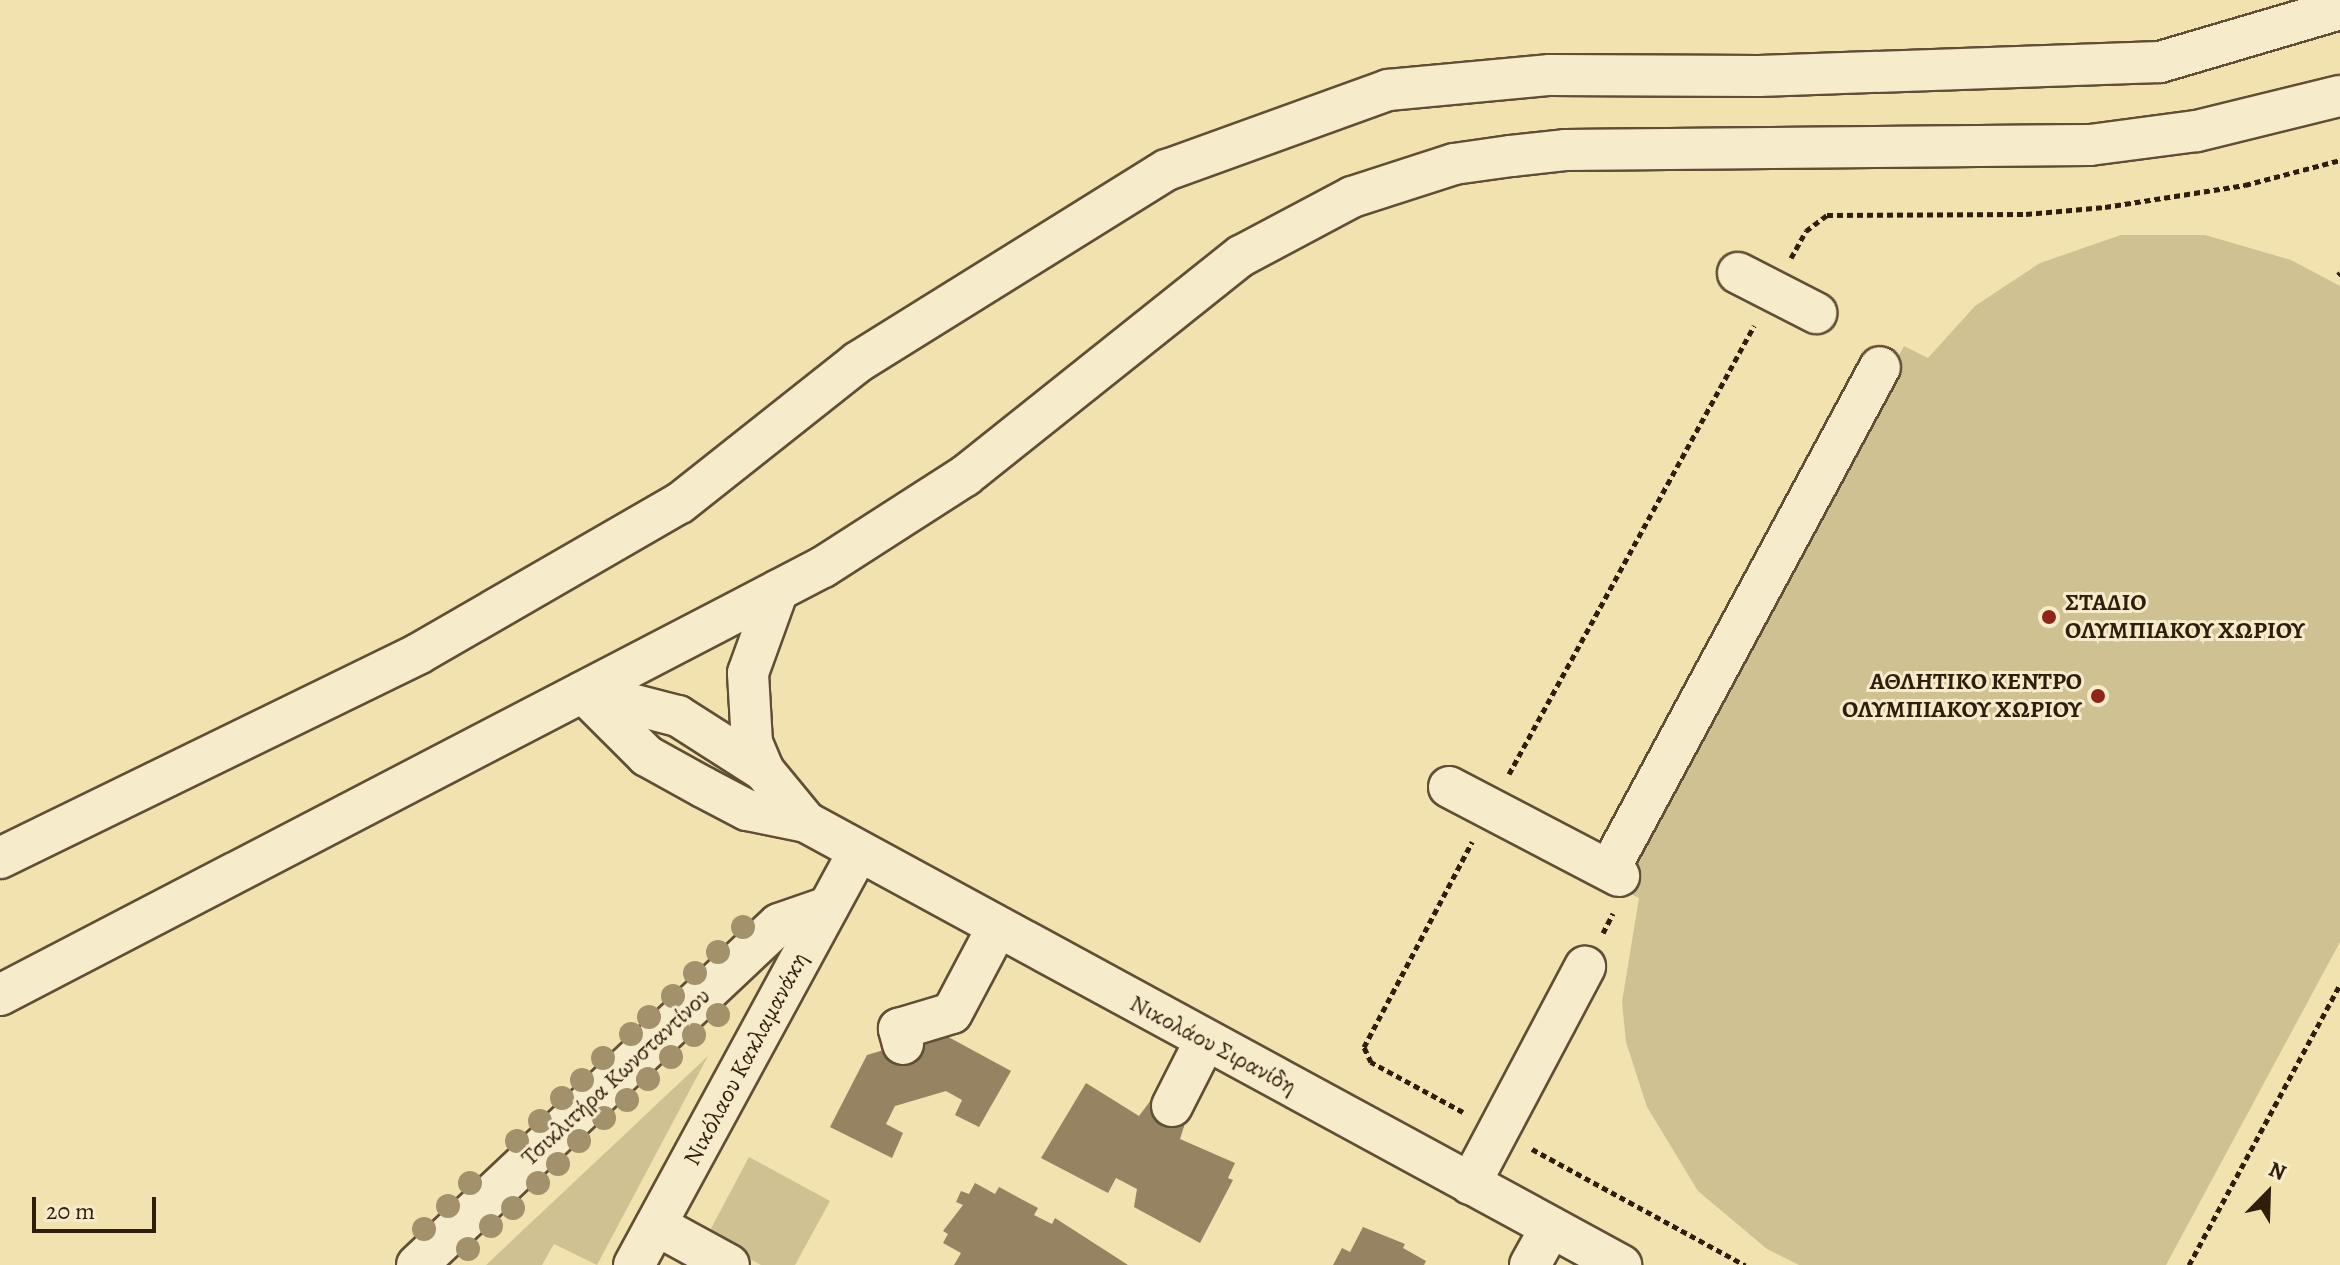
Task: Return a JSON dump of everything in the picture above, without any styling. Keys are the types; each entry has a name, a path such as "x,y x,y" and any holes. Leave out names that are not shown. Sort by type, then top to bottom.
{"street":[{"path":"0,858 418,654 680,503 858,362 1182,164 1388,90 1550,75 1759,76 2160,62 2340,9"},
{"path":"0,995 778,590 965,476 1241,256 1352,197 1454,164 1565,150 2090,145 2197,131 2340,96"},
{"path":"1738,273 1816,313"},
{"path":"1449,787 1614,873 1886,356"},
{"path":"764,771 752,743 748,673 778,590"},
{"name":"Νικολάου Σιρανίδη","path":"583,692 678,716 764,771 806,822"},
{"name":"Νικολάου Σιρανίδη","path":"583,692 647,756 747,810 806,822 1621,1265"},
{"name":"Νικόλαου Κακλαμανάκη","path":"634,1265 858,852"},
{"name":"Τσικλιτήρα Κωνσταντίνου","path":"417,1265 779,924 828,907"},
{"path":"903,1044 899,1029 952,1013 997,928"},
{"path":"1470,1184 1585,967"},
{"path":"1172,1106 1205,1041"},
{"path":"656,1225 729,1265"},
{"path":"1530,1265 1551,1227"}],"path":[{"path":"2189,1265 2340,985"}],"shaded area":[{"name":"ΣΤΑΔΙΟ ΟΛΥΜΠΙΑΚΟΥ ΧΩΡΙΟΥ","path":"2121,235 2205,235 2291,260 2340,286 2340,942 2166,1265 1799,1265 1767,1249 1698,1191 1647,1107 1626,1042 1622,1002 1639,898 1614,886 1904,346 1928,358 1975,306 2040,263"},
{"path":"708,1056 597,1265 554,1244 542,1265 486,1265"},
{"path":"749,1157 830,1201 795,1265 761,1265 707,1236"}],"building":[{"path":"941,1033 1011,1071 979,1127 955,1115 962,1100 946,1091 895,1106 886,1124 903,1133 892,1158 830,1127 867,1055"},
{"path":"1086,1083 1139,1116 1154,1096 1188,1114 1180,1139 1235,1163 1228,1178 1233,1180 1200,1243 1134,1207 1137,1189 1116,1178 1108,1193 1041,1158"},
{"path":"975,1183 995,1194 999,1187 1038,1208 1034,1215 1052,1224 1055,1218 1128,1265 954,1265 961,1253 943,1243 948,1234 943,1231 963,1205 956,1202 961,1191 969,1194"},
{"path":"1363,1227 1405,1244 1403,1248 1426,1261 1424,1265 1333,1265 1342,1248 1350,1252"}],"place":[{"name":"ΣΤΑΔΙΟ ΟΛΥΜΠΙΑΚΟΥ ΧΩΡΙΟΥ","path":"2049,617"},
{"name":"ΑΘΛΗΤΙΚΟ ΚΕΝΤΡΟ ΟΛΥΜΠΙΑΚΟΥ ΧΩΡΙΟΥ","path":"2098,696"}]}
